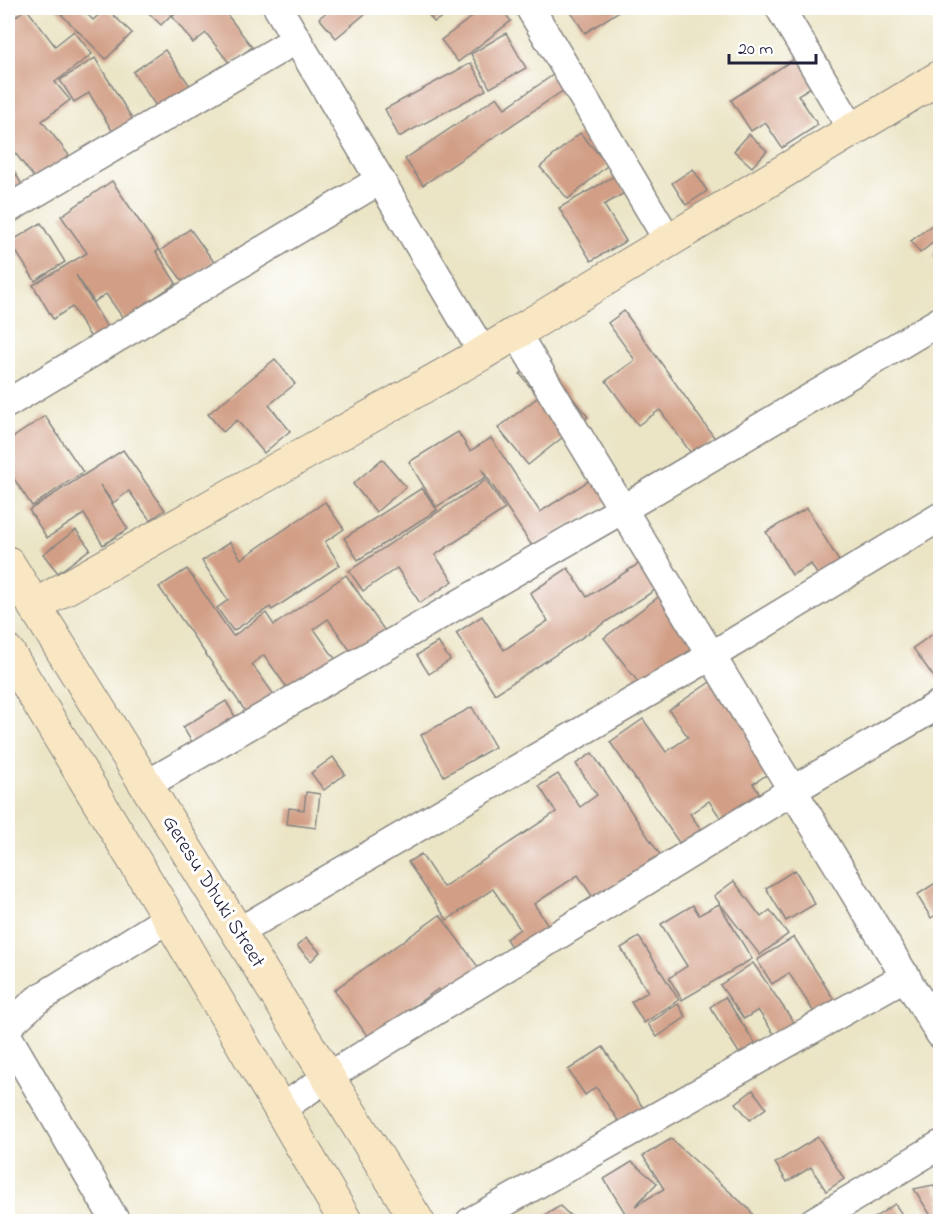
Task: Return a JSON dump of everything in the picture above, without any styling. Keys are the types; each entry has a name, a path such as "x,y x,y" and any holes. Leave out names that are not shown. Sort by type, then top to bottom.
{"main road":[{"path":"34,606 483,353 940,77"},
{"name":"Geresu Dhuki Street","path":"8,563 418,1221"},
{"path":"8,652 282,1108 346,1221"}],"street":[{"path":"278,8 483,353"},
{"path":"530,8 668,240"},
{"path":"780,8 852,130"},
{"path":"8,210 297,39"},
{"path":"8,403 380,180"},
{"path":"146,785 623,509 940,321"},
{"path":"516,333 940,1034"},
{"path":"238,932 711,656 940,517"},
{"path":"282,1108 328,1077 793,790 940,704"},
{"path":"8,1026 37,1000 169,918"},
{"path":"470,1221 906,976"},
{"path":"8,1037 116,1221"},
{"path":"813,1221 940,1145"}],"building":[{"path":"26,8 55,46 74,31 92,54 55,82 70,100 42,121 72,159 39,184 8,144 8,28 14,23 12,20"},
{"path":"55,8 81,8 93,20 106,8 132,33 106,59"},
{"path":"144,8 178,8 161,25"},
{"path":"184,8 222,8 252,47 230,64 206,33 193,43 172,16"},
{"path":"332,8 372,8 336,38 319,18"},
{"path":"424,8 457,8 434,22"},
{"path":"484,8 501,8 511,21 458,62 441,40"},
{"path":"568,8 624,8 585,33"},
{"path":"506,33 526,68 490,88 471,54"},
{"path":"165,50 193,90 160,112 133,72"},
{"path":"800,55 819,82 798,95 818,125 782,148 765,122 751,131 731,100"},
{"path":"95,58 136,125 116,137 89,93 74,102 60,80"},
{"path":"471,63 486,90 399,137 385,109"},
{"path":"556,73 567,88 423,185 405,159 497,97 505,108"},
{"path":"580,133 608,165 568,199 540,167"},
{"path":"749,134 767,151 752,167 734,151"},
{"path":"8,161 24,188 8,198"},
{"path":"693,169 707,191 686,205 672,183"},
{"path":"616,175 626,192 604,205 626,241 591,261 559,208"},
{"path":"112,181 159,250 156,252 176,283 150,301 157,310 130,328 106,294 94,302 76,275 114,339 98,349 72,307 53,319 33,285 87,253 61,216"},
{"path":"936,222 940,228 940,237 920,253 911,241"},
{"path":"41,223 65,262 35,281 10,242"},
{"path":"190,229 214,262 184,283 160,251"},
{"path":"940,250 940,267 933,255"},
{"path":"624,311 716,440 693,456 660,410 638,425 606,381 635,360 608,323"},
{"path":"275,359 295,384 269,405 290,431 264,453 237,420 223,432 208,414"},
{"path":"540,359 588,417 528,465 498,428 538,397 520,374"},
{"path":"45,416 83,472 32,506 8,470 8,441"},
{"path":"458,432 470,451 491,438 540,512 607,469 622,491 534,549 481,468 486,477 436,507 409,462"},
{"path":"123,450 165,510 150,520 129,491 113,503 100,485 128,529 103,545 84,514 47,538 29,510"},
{"path":"382,459 406,487 376,512 353,484"},
{"path":"486,480 505,509 435,555 453,581 420,603 397,568 363,591 349,571"},
{"path":"422,488 437,510 358,560 344,538"},
{"path":"325,502 344,529 325,542 340,565 272,610 270,607 233,631 217,608 228,600 202,561 230,542 241,559"},
{"path":"807,508 842,566 820,579 811,564 792,575 766,532"},
{"path":"76,530 90,549 58,573 43,554"},
{"path":"655,553 672,579 495,694 456,633 482,616 504,650 548,621 530,593 568,568 587,597"},
{"path":"187,569 233,636 266,613 274,625 346,575 387,634 354,656 328,619 314,629 336,660 290,692 264,655 252,664 275,696 248,715 159,587"},
{"path":"661,595 698,644 642,687 604,638"},
{"path":"940,629 940,678 936,680 913,648"},
{"path":"438,642 450,660 429,674 417,655"},
{"path":"722,674 784,763 753,784 771,810 733,836 709,801 690,814 703,832 682,847 610,742 643,719 666,752 688,737 669,710"},
{"path":"226,701 237,720 194,746 183,727"},
{"path":"472,707 495,747 444,776 421,735"},
{"path":"592,753 663,859 598,905 578,875 534,904 554,934 518,958 506,939 520,929 493,889 447,920 408,862 421,854 443,887 556,812 539,786 558,774 580,807 597,795 576,764"},
{"path":"333,757 345,774 324,790 311,773"},
{"path":"306,792 320,794 316,828 287,824 289,808 304,810"},
{"path":"795,870 815,904 786,921 766,888"},
{"path":"940,880 940,912 931,918 917,895"},
{"path":"734,881 761,917 770,910 788,934 760,955 714,896"},
{"path":"719,904 752,959 682,1000 669,978 687,966 661,924 693,905 699,915"},
{"path":"440,915 484,975 447,1001 438,989 369,1038 334,990"},
{"path":"639,937 679,1000 644,1023 631,1002 648,992 621,948"},
{"path":"794,937 835,1001 815,1014 789,973 772,984 757,960"},
{"path":"306,938 320,952 311,961 297,946"},
{"path":"753,963 795,1024 776,1037 758,1010 744,1019 720,985"},
{"path":"725,997 757,1046 741,1056 710,1007"},
{"path":"678,1004 686,1017 657,1037 648,1024"},
{"path":"603,1047 646,1112 623,1128 596,1087 585,1095 568,1070"},
{"path":"753,1090 766,1108 750,1120 736,1103"},
{"path":"818,1137 844,1179 826,1191 811,1167 787,1182 775,1163"},
{"path":"671,1139 750,1210 757,1222 618,1222 627,1216 604,1179 632,1162 657,1183 635,1206 664,1189 643,1156"},
{"path":"933,1185 940,1196 940,1222 935,1222 914,1189"},
{"path":"895,1204 907,1222 868,1222"},
{"path":"560,1206 577,1222 534,1222"}]}
